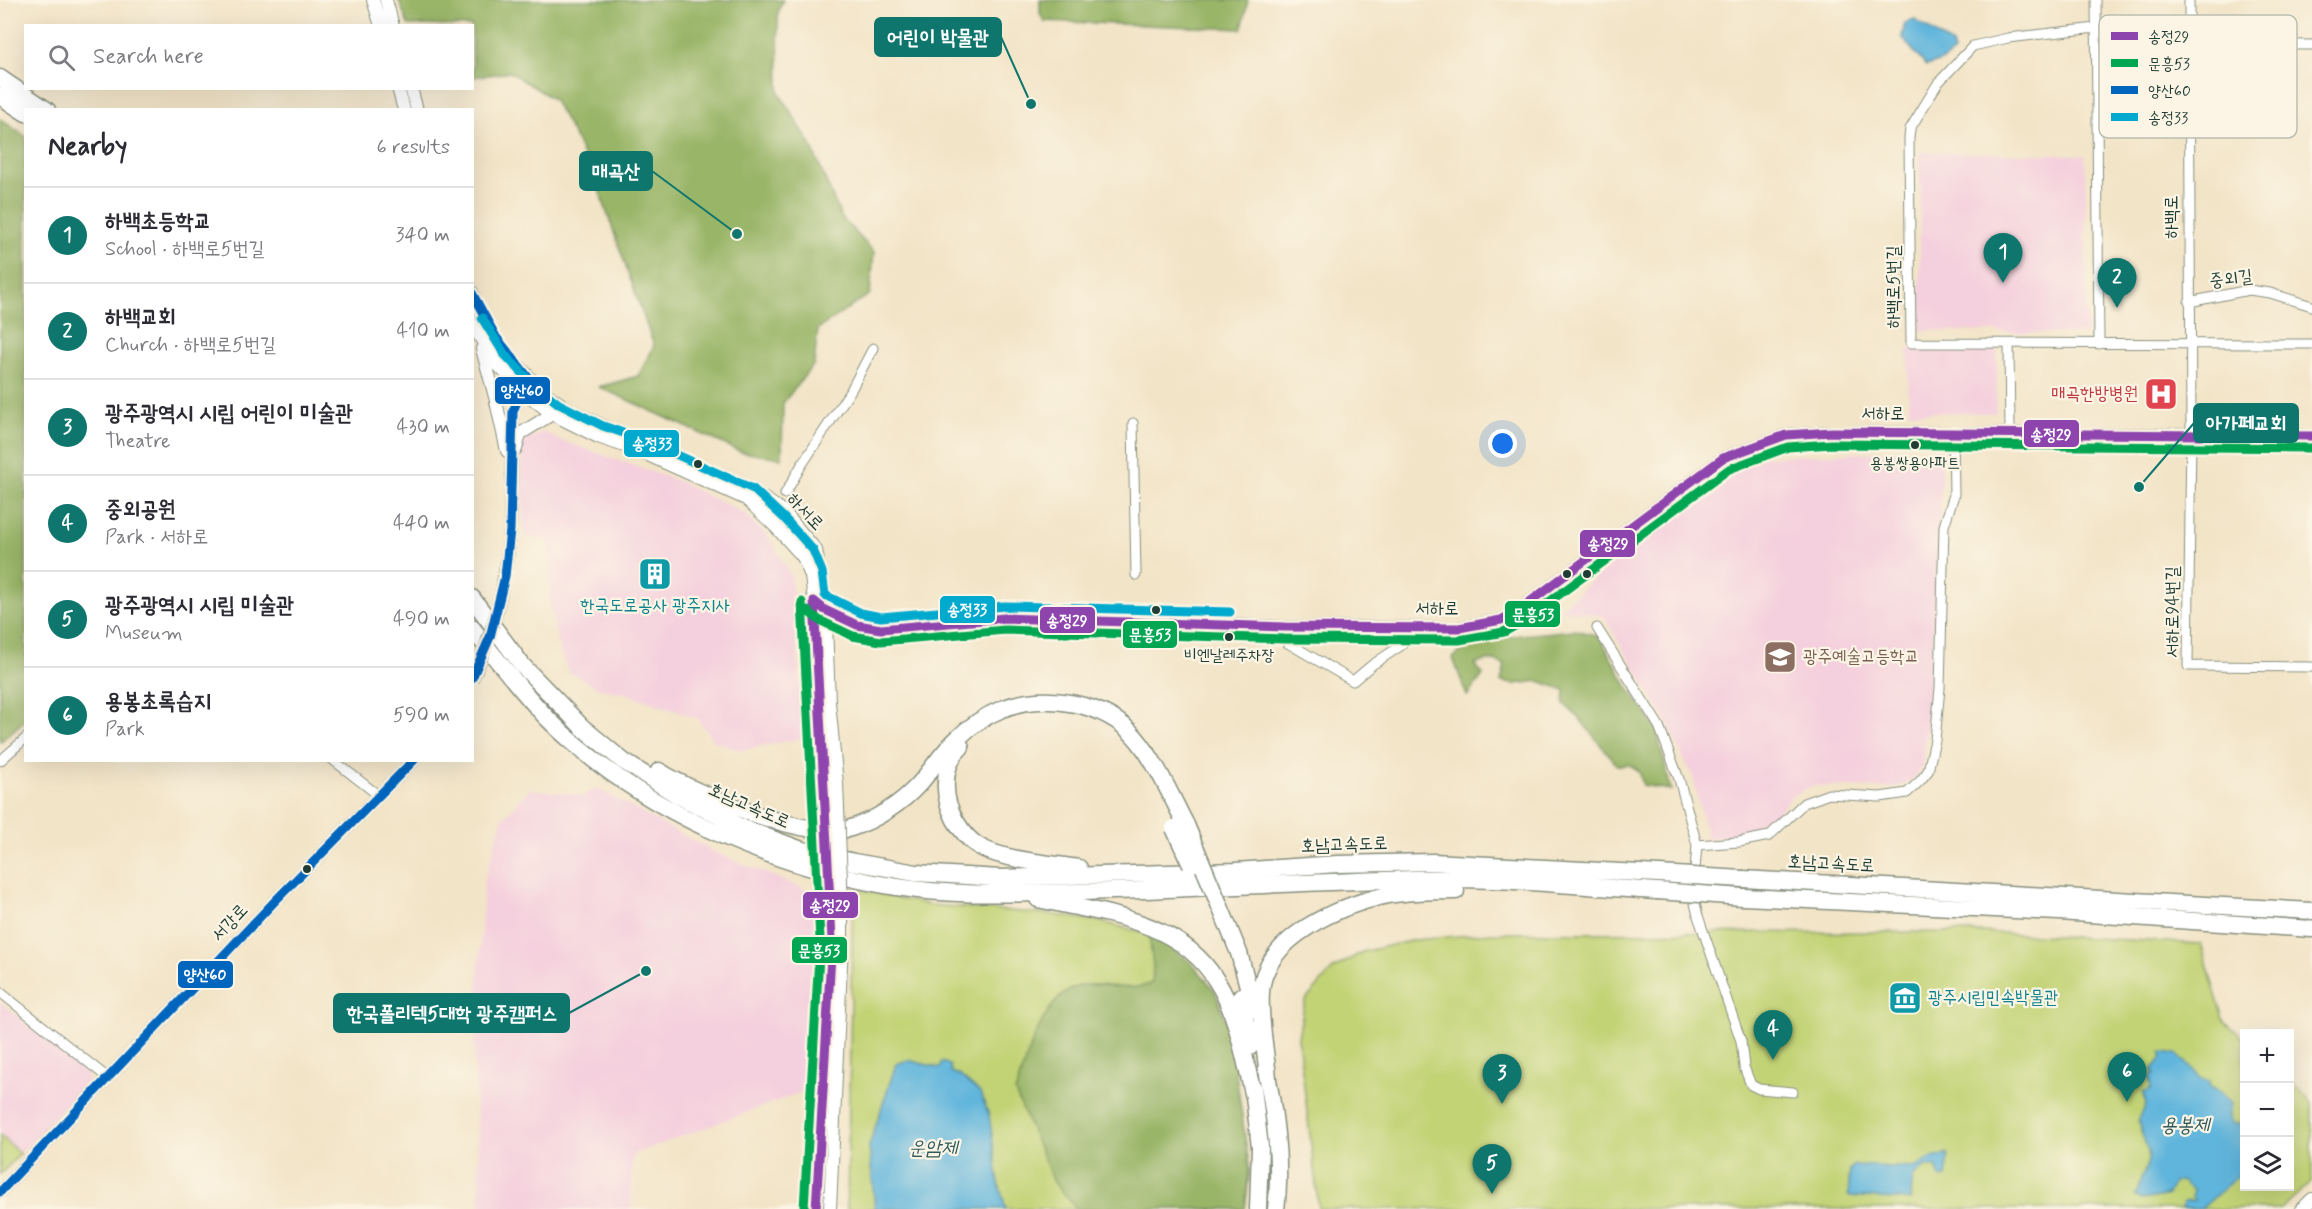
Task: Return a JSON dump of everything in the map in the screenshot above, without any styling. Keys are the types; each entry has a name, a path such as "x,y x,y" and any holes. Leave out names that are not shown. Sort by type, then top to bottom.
{"highway":[{"path":"0,78 45,108"},
{"path":"0,96 24,112"},
{"name":"호남고속도로","path":"474,601 522,665 582,727 623,761 677,795 742,828 799,849 916,873 1000,878 1433,862 2312,911"},
{"name":"호남고속도로","path":"474,631 548,718 579,746 621,778 664,805 719,834 781,859 899,888 1014,893 1418,879 1541,883 1743,897 2059,912 2309,929"},
{"path":"556,699 665,775 706,795 763,816 811,830 849,829 898,804 918,786 955,740 979,720 1003,708 1026,702 1071,704 1093,710 1116,721 1136,738 1171,795 1180,826 1213,905 1228,952 1250,1036 1260,1147 1258,1209"},
{"path":"1115,875 994,853 979,846 957,823 947,801 946,777 958,750 982,728 1012,714 1032,709 1054,708 1079,714 1101,723 1124,741 1139,759 1180,826"},
{"path":"1268,1079 1261,990 1270,961 1289,938 1319,920 1388,895 1438,891 1505,890 1541,883"},
{"path":"1014,893 1138,922 1173,937 1199,958 1216,980 1227,1002 1254,1097"},
{"path":"1213,905 1239,952 1251,992 1273,1112 1277,1171 1276,1209"}],"main road":[{"path":"373,0 380,24"},
{"path":"386,0 392,24"},
{"path":"399,90 403,108"},
{"path":"412,90 416,108"},
{"name":"하서로","path":"474,297 483,318 502,348 544,392 565,407 614,431 749,488 784,512 816,550 825,598 836,907 842,943 830,1209"},
{"name":"하서로","path":"474,328 495,362 522,390 552,414 598,437 639,452 746,500 775,526 803,557 811,576 831,783"},
{"path":"480,339 510,467"},
{"path":"474,674 487,645 501,595 510,530 513,411 528,377"},
{"path":"510,467 520,434 552,414"},
{"name":"서하로","path":"814,601 825,610 857,625 881,628 1005,618 1284,627 1459,628 1478,626 1501,620 1516,612 1723,458 1768,440 1804,432 2312,436"},
{"name":"서강로","path":"0,1192 412,762"},
{"name":"하서로","path":"816,1209 832,939 836,907"},
{"path":"2302,1209 2312,1199"}],"street":[{"path":"2096,0 2099,344"},
{"name":"하백로5번길","path":"2096,28 2008,38 1973,46 1938,83 1911,129 1911,343 2312,344"},
{"path":"2297,45 2312,45"},
{"name":"하백로","path":"2189,138 2191,435"},
{"name":"중외길","path":"2189,302 2249,290 2270,293 2312,306"},
{"path":"2009,344 2010,434"},
{"path":"785,494 851,390 873,348"},
{"path":"1132,423 1136,575"},
{"path":"1697,845 1739,842 1769,836 1804,803 1830,794 1880,797 1906,793 1928,771 1935,740 1940,688 1944,526 1954,495 1953,433"},
{"name":"서하로94번길","path":"2191,435 2188,666 2312,667"},
{"path":"1284,627 1286,642 1353,681 1402,645 1403,627"},
{"path":"1597,627 1659,726 1679,779 1697,845 1693,894 1741,1041 1744,1067 1751,1085 1759,1089 1793,1092"},
{"path":"0,761 24,740"},
{"path":"336,762 378,795"},
{"path":"0,992 108,1078"}],"shaded area":[{"path":"1920,152 2085,155 2087,334 1920,330"},
{"path":"1908,349 1997,349 1996,413 1909,412"},
{"name":"한국도로공사 광주지사","path":"544,432 557,439 678,481 743,513 769,538 791,576 804,738 740,750 713,740 697,718 624,693 600,689 569,672 561,655 551,611 549,541 524,535 520,452 525,439"},
{"name":"광주예술고등학교","path":"1903,451 1942,460 1930,699 1922,767 1916,777 1903,785 1889,788 1812,786 1793,795 1776,815 1755,833 1707,839 1693,777 1659,708 1603,616 1560,609 1682,501 1707,483 1764,457"},
{"path":"596,788 716,853 814,893 814,1073 810,1089 633,1154 631,1209 480,1209 474,1048 484,883 502,820 530,789 583,796"},
{"path":"0,1002 88,1074 87,1082 0,1174"}],"green space":[{"path":"399,0 783,0 778,12 779,93 810,143 841,217 874,252 870,294 818,329 814,364 783,403 782,458 741,452 599,387 638,376 654,346 598,187 574,136 553,99 510,72 474,77 474,24 408,24"},
{"path":"1040,0 1248,0 1242,29 1044,21 1040,13"},
{"path":"0,119 24,136 24,721 0,742"},
{"path":"1574,630 1599,636 1629,689 1656,728 1671,790 1643,785 1639,771 1630,765 1617,765 1579,718 1564,704 1565,690 1539,681 1514,684 1501,682 1505,665 1490,661 1475,664 1483,675 1467,696 1453,658 1468,645 1503,637"},
{"path":"853,888 930,905 1094,920 1149,934 1192,963 1230,1033 1250,1172 1245,1209 847,1209"},
{"path":"1981,932 2201,944 2223,1019 2240,1035 2240,1191 2294,1191 2294,1085 2312,1102 2312,1181 2281,1209 1319,1209 1298,1037 1305,1001 1332,970 1362,952 1415,940 1490,933"},
{"path":"1149,934 1192,963 1215,991 1230,1033 1249,1167 1245,1209 1077,1209 1054,1182 1015,1092 1031,1045 1048,1012 1058,999 1071,989 1085,985 1127,988 1152,983 1153,966"},
{"path":"0,1135 20,1154 0,1174"}],"water":[{"path":"1914,19 1952,45 1954,52 1943,60 1926,66 1902,37 1905,23"},
{"name":"용봉제","path":"2160,1053 2176,1054 2192,1068 2200,1079 2209,1081 2210,1087 2220,1092 2231,1104 2229,1116 2233,1124 2240,1123 2240,1174 2201,1209 2182,1209 2183,1202 2194,1201 2193,1190 2181,1181 2174,1182 2168,1195 2142,1200 2135,1196 2148,1162 2148,1150 2138,1121 2146,1105 2143,1093 2151,1089 2149,1077 2154,1074 2152,1070 2162,1058"},
{"name":"운암제","path":"908,1060 940,1068 942,1062 950,1065 951,1072 959,1075 980,1093 989,1115 999,1184 1006,1209 875,1209 869,1146 896,1064"},
{"path":"1947,1153 1949,1156 1946,1177 1940,1178 1936,1167 1925,1166 1913,1177 1910,1200 1848,1196 1850,1169 1855,1165 1914,1168 1931,1158"}],"transit line":[{"name":"양산60","path":"474,297 496,337 528,377 513,411 510,530 505,576 490,637 474,673"},
{"name":"송정33","path":"482,318 505,355 530,381 559,404 603,426 644,440 753,489 813,550 822,572 825,595 861,613 881,617 1005,606 1230,612"},
{"name":"송정29","path":"814,601 825,610 857,625 881,629 1005,618 1284,627 1459,628 1501,620 1516,612 1723,458 1786,435 1832,432 2312,436"},
{"name":"문흥53","path":"806,610 819,620 853,636 881,641 1005,630 1284,639 1459,640 1504,632 1522,622 1729,469 1788,447 1832,444 2312,448"},
{"name":"송정29","path":"814,601 832,939 816,1209"},
{"name":"문흥53","path":"802,602 820,939 804,1208"},
{"name":"양산60","path":"0,1192 274,902 412,762"}],"place":[{"name":"어린이 박물관","path":"1031,104"},
{"name":"매곡산","path":"737,234"},
{"name":"하백초등학교","path":"2003,283"},
{"name":"하백교회","path":"2117,308"},
{"name":"매곡한방병원","path":"2161,394"},
{"name":"용봉쌍용아파트","path":"1915,445"},
{"name":"아가페교회","path":"2139,487"},
{"name":"한국도로공사 광주지사","path":"655,574"},
{"name":"비엔날레주차장","path":"1229,637"},
{"name":"광주예술고등학교","path":"1780,657"},
{"name":"한국폴리텍5대학 광주캠퍼스","path":"646,971"},
{"name":"광주시립민속박물관","path":"1905,998"},
{"name":"중외공원","path":"1773,1060"},
{"name":"용봉초록습지","path":"2127,1102"},
{"name":"광주광역시 시립 어린이 미술관","path":"1502,1104"},
{"name":"광주광역시 시립 미술관","path":"1492,1194"}]}
